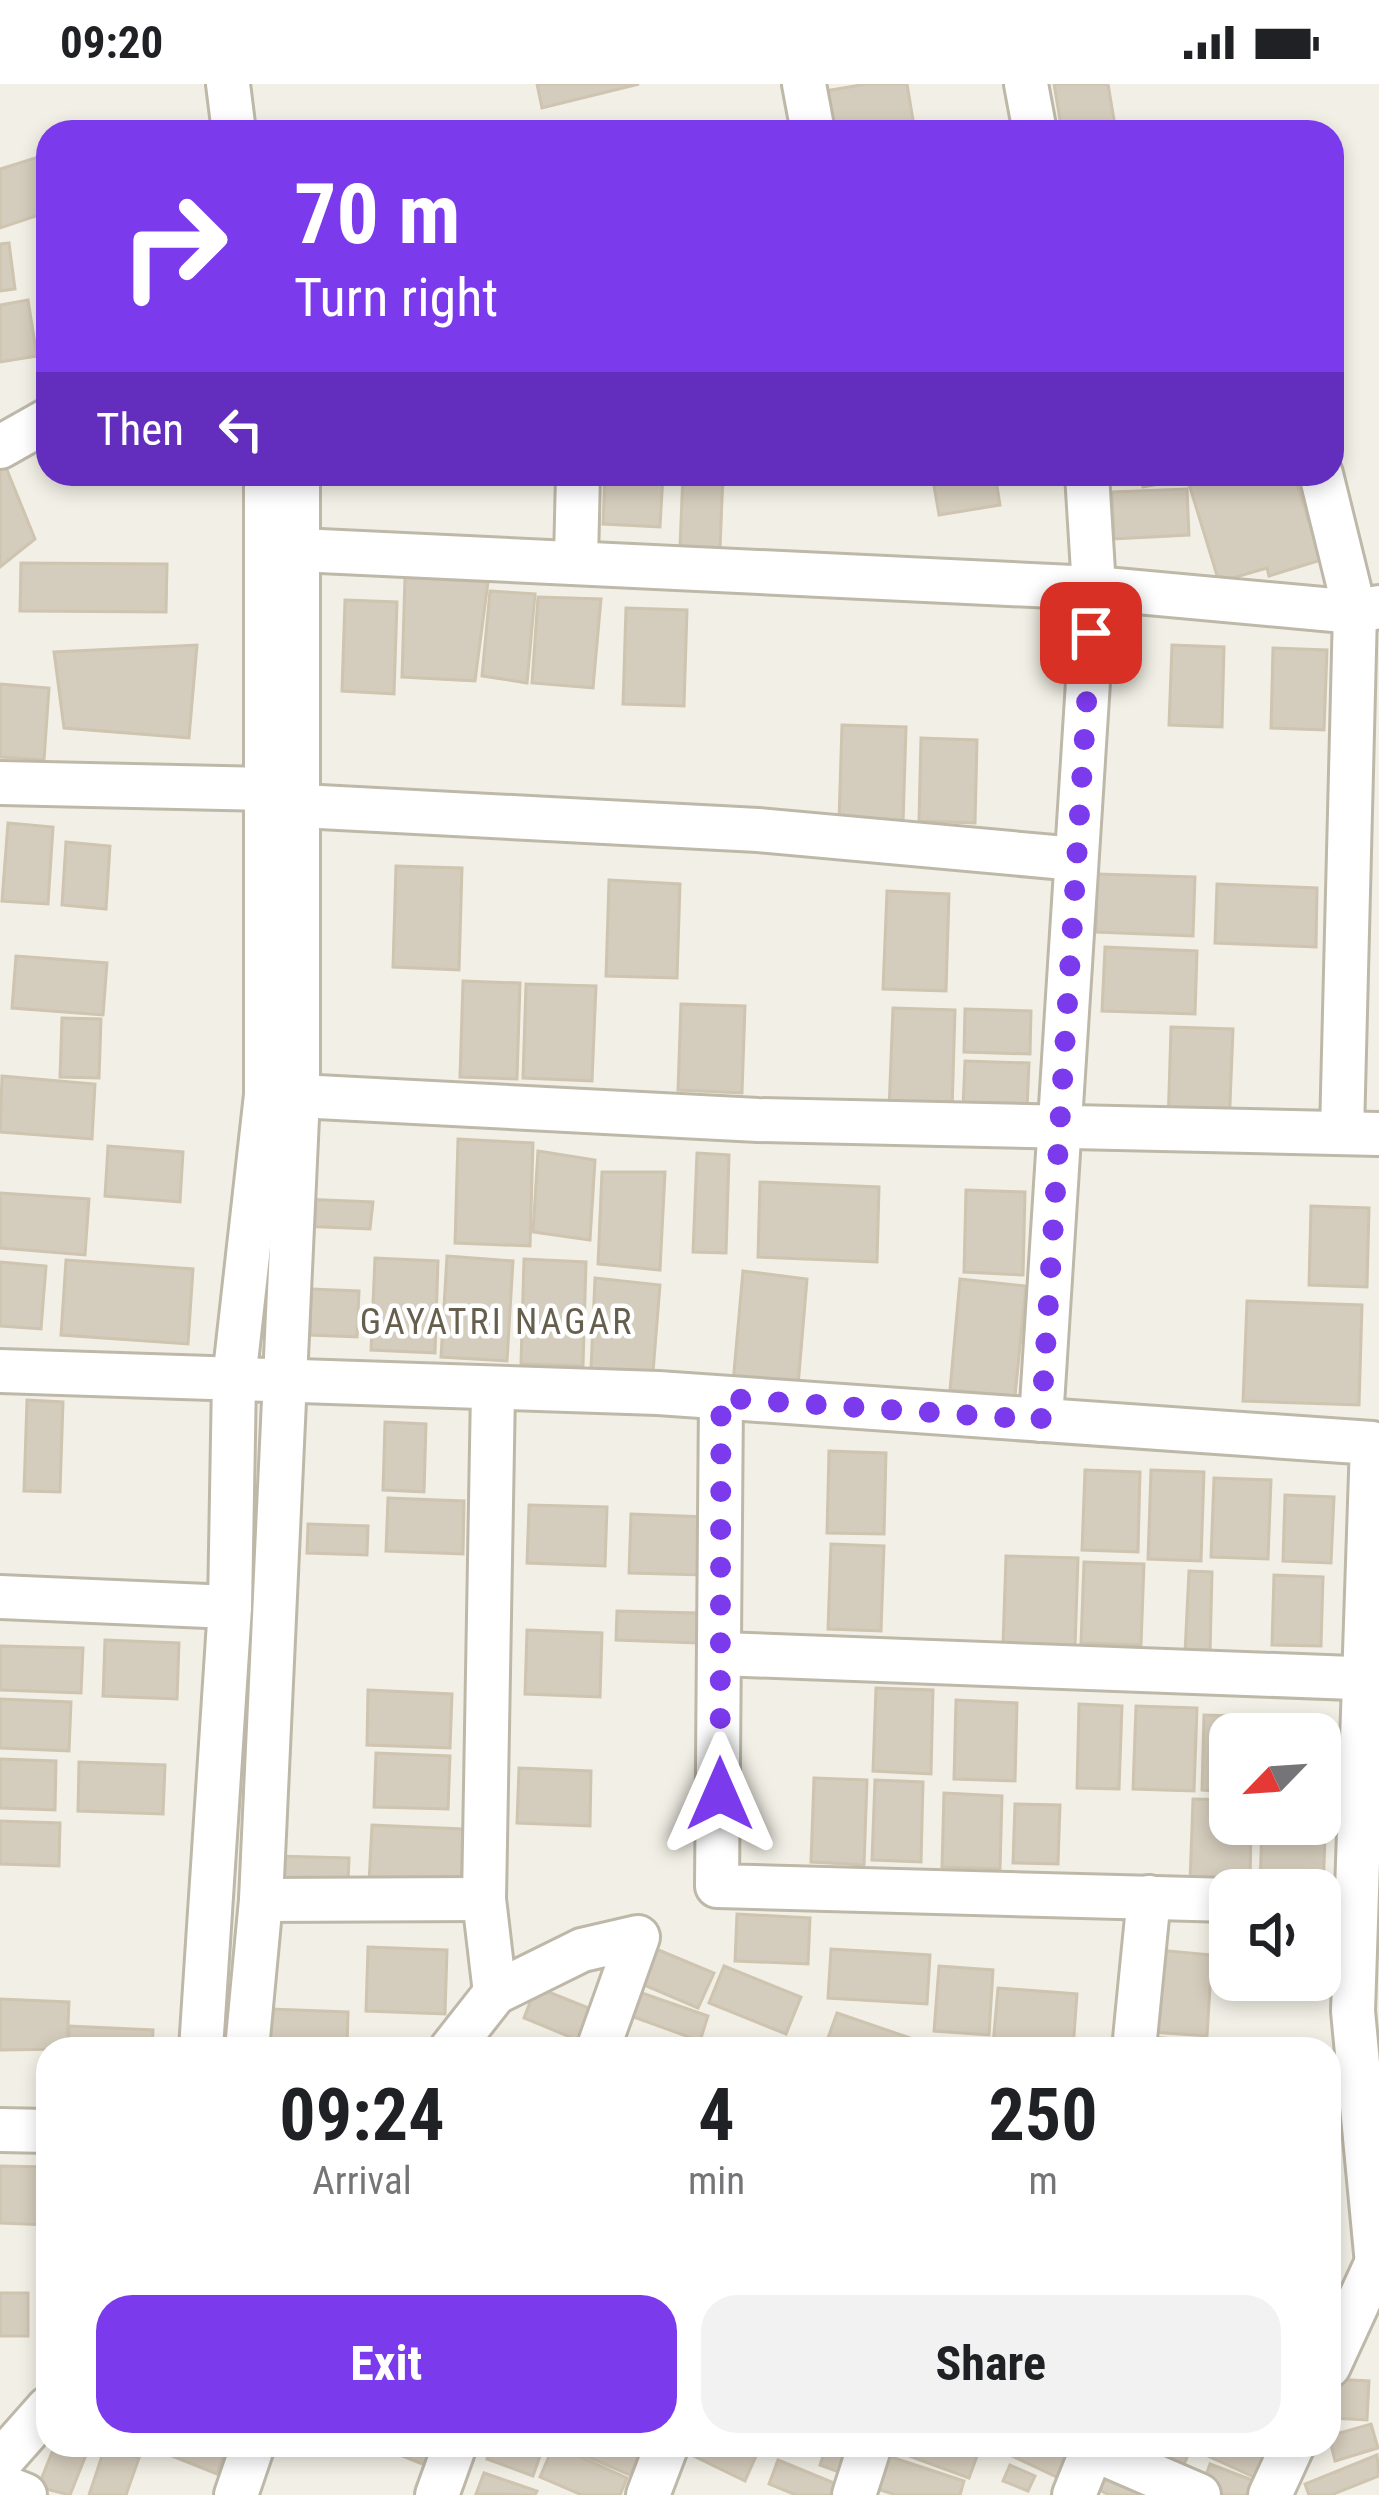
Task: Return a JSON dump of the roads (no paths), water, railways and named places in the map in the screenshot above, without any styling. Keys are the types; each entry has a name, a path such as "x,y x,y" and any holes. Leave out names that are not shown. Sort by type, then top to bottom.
{"street":[{"path":"228,84 232,120"},
{"path":"804,84 811,120"},
{"path":"1026,84 1033,120"},
{"path":"0,447 36,427"},
{"path":"248,2037 261,1900 298,1096 267,486"},
{"path":"202,2037 230,1607 234,1380 266,1095 299,550 298,486"},
{"path":"577,561 578,486"},
{"path":"1041,1420 1094,588 1088,486"},
{"path":"298,1096 758,1120 1360,1133 1367,610 1326,486"},
{"path":"299,550 1094,588 1367,610"},
{"path":"0,783 758,830 1076,859"},
{"path":"0,1371 721,1398 1376,1443 1373,1678 1341,1886"},
{"path":"493,1390 484,1899 495,1993"},
{"path":"721,1398 717,1886 1209,1899"},
{"path":"0,1597 230,1607"},
{"path":"721,1654 1373,1678"},
{"path":"1135,2037 1149,1897"},
{"path":"261,1900 484,1899"},
{"path":"1341,1926 1377,2276 1341,2344"},
{"path":"460,2037 495,1993 582,1950 638,1937 602,2037"},
{"path":"0,2130 36,2132"},
{"path":"0,2462 36,2422"},
{"path":"236,2495 249,2457"},
{"path":"437,2495 451,2457"},
{"path":"648,2495 662,2457"},
{"path":"854,2495 866,2457"},
{"path":"1075,2495 1089,2457"},
{"path":"1114,2457 1190,2493"},
{"path":"1270,2495 1287,2457"},
{"path":"0,2485 26,2495"}],"district":[{"name":"GAYATRI NAGAR","path":"497,1321"}]}
